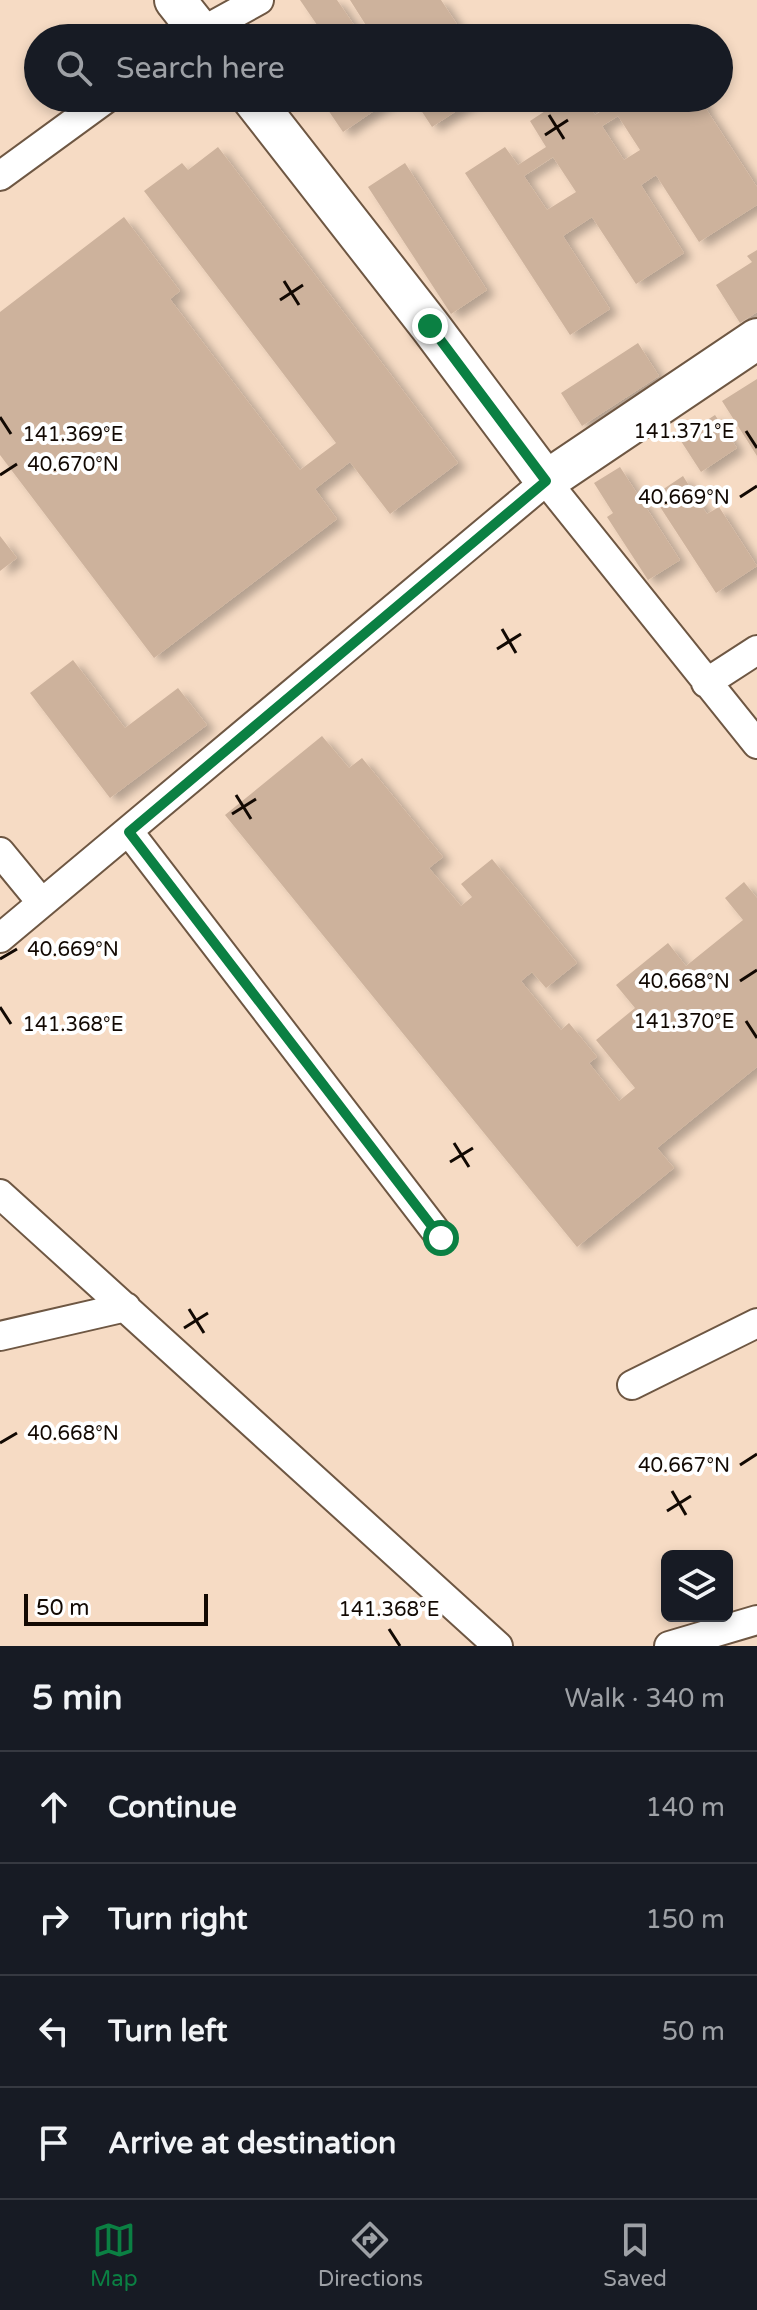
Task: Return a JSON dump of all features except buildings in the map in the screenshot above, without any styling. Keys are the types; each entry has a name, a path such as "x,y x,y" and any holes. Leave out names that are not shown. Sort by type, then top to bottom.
{"street":[{"path":"175,0 190,24"},
{"path":"218,24 259,0"},
{"path":"0,176 88,112"},
{"path":"263,112 546,481 757,744"},
{"path":"0,938 546,481 757,339"},
{"path":"706,683 757,650"},
{"path":"129,832 441,1238"},
{"path":"0,852 42,903"},
{"path":"6,1206 126,1307 498,1646"},
{"path":"0,1336 126,1307"},
{"path":"632,1385 757,1323"},
{"path":"669,1646 757,1620"}],"route":[{"path":"430,326 546,481 129,832 441,1238"}]}
